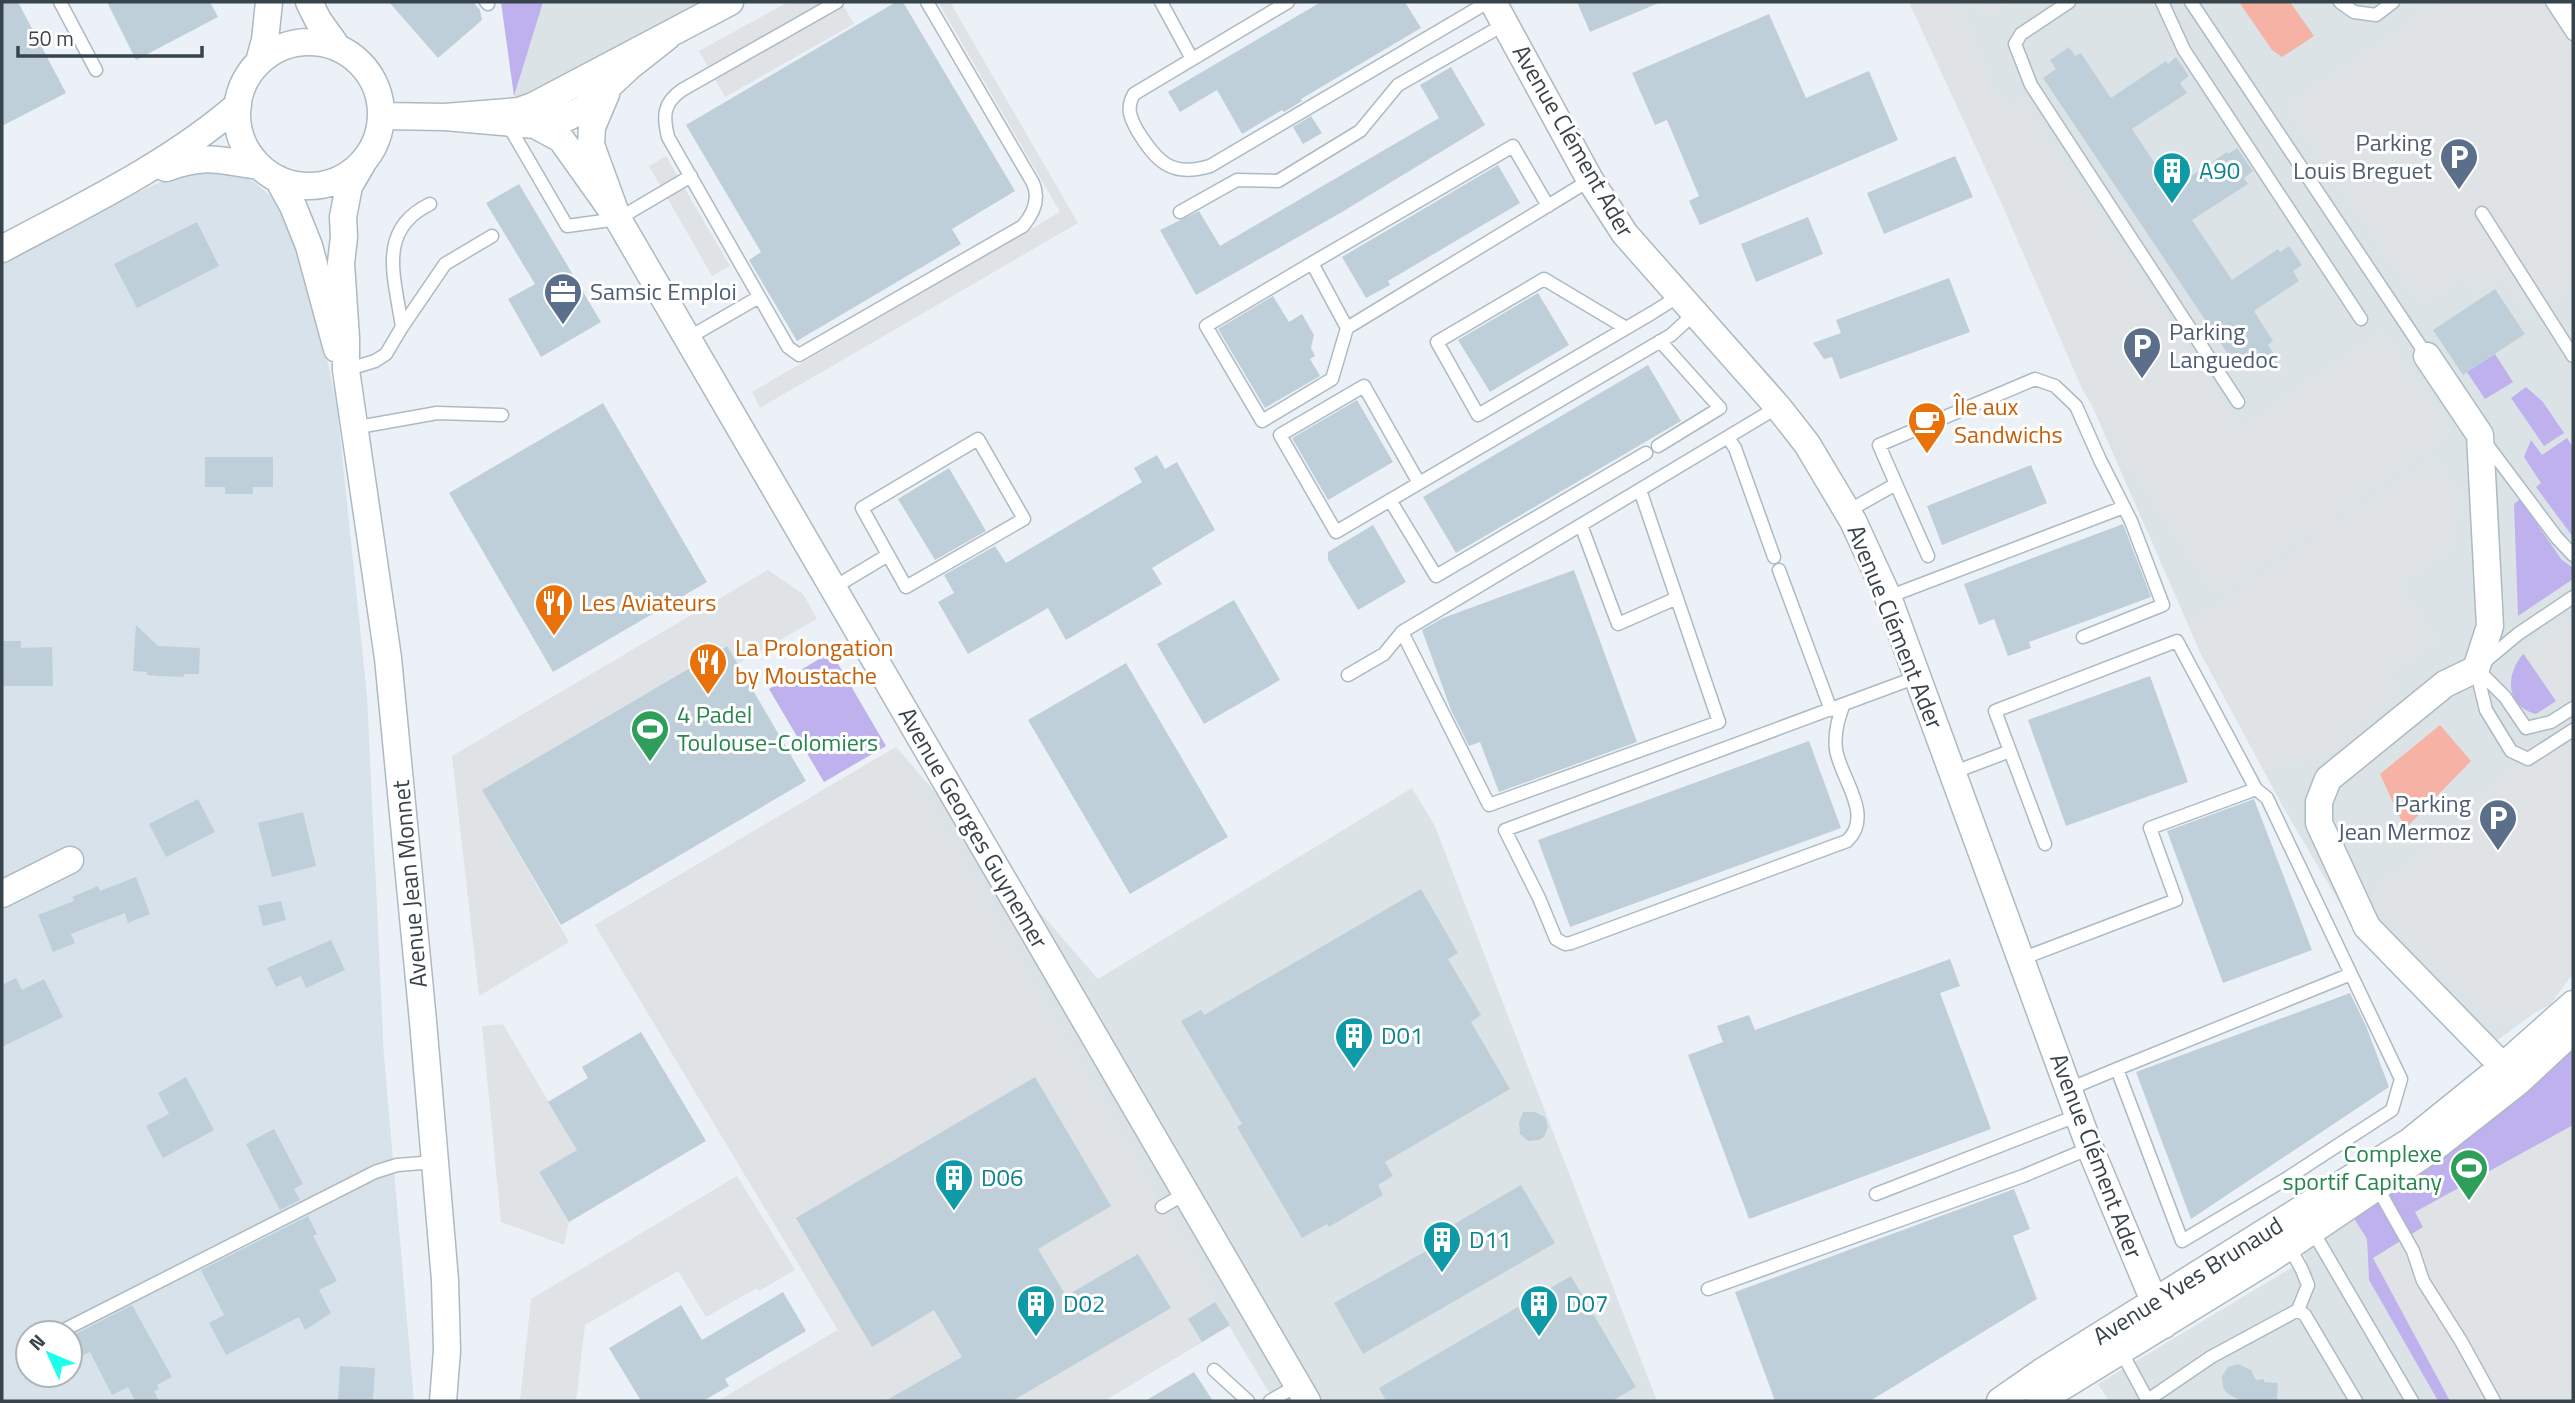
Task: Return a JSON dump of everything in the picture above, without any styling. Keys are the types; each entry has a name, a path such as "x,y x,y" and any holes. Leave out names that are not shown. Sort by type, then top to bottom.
{"street":[{"path":"259,62 265,40 269,2"},
{"path":"309,2 338,48"},
{"path":"382,116 445,117 506,123 552,120 580,86 605,78 668,36 730,2"},
{"name":"Avenue Clément Ader","path":"1495,9 1590,180 1625,234 1778,407 1821,464 1871,556 2090,1147 2159,1314"},
{"path":"88,203 188,159 205,158 268,172 300,186 323,185 344,178 362,164 376,142 382,116 379,95 371,75 357,59 338,48 311,42 283,47 259,62 249,75 238,105 238,121 241,138 248,153 268,172"},
{"path":"591,145 592,127 605,78"},
{"path":"2,248 88,203 204,134 238,105"},
{"path":"445,117 519,111 552,120"},
{"name":"Avenue Georges Guynemer","path":"552,120 580,127 591,145 618,219"},
{"name":"Avenue Georges Guynemer","path":"552,120 618,219 1302,1393"},
{"name":"Avenue Jean Monnet","path":"362,164 349,186 343,217 341,263 346,370 390,676 445,1280 447,1351 443,1401"},
{"name":"Avenue Jean Monnet","path":"268,172 293,206 309,246 332,338 346,370"},
{"path":"2427,356 2480,435 2490,626 2476,669 2445,684 2328,779 2319,802 2319,823 2367,927 2511,1074"},
{"path":"2,894 70,860"},
{"name":"Avenue Yves Brunaud","path":"2000,1401 2043,1371 2289,1246 2307,1221 2377,1187 2439,1144 2511,1074 2573,1004"},
{"name":"Avenue Yves Brunaud","path":"2039,1401 2120,1351 2159,1314 2307,1221 2409,1142 2573,1031"}],"lane":[{"path":"60,2 96,70"},
{"path":"837,2 682,89 669,100 664,118 668,137 759,297 788,347 799,355 1012,233 1030,218 1035,208 1036,191 927,2"},
{"path":"1161,2 1192,59"},
{"path":"2069,2 2021,34 2015,44 2031,85 2238,402"},
{"path":"2162,2 2184,50 2361,319"},
{"path":"2191,2 2427,356"},
{"path":"2340,2 2354,12 2376,15 2393,2"},
{"path":"2552,2 2573,34"},
{"path":"2564,2 2573,15"},
{"path":"1282,3 1142,88 1130,101 1129,116 1156,159 1182,169 1210,166 1495,9"},
{"path":"1180,212 1237,180 1278,181 1360,131 1398,85 1495,9"},
{"path":"506,123 567,226 618,219 691,176"},
{"path":"1548,206 1513,146 1206,326 1262,421 1332,379 1347,328 1548,206 1590,180"},
{"path":"402,327 392,255 395,239 403,223 413,212 430,204"},
{"path":"2482,213 2573,356"},
{"path":"346,370 375,361 386,354 445,264 492,236"},
{"path":"1311,263 1347,328"},
{"path":"1626,328 1544,279 1437,342 1478,415 1626,328 1687,305"},
{"path":"688,338 759,297"},
{"path":"1419,483 1364,386 1280,435 1336,532 1660,341 1687,305"},
{"path":"1658,446 1720,408 1660,341"},
{"path":"1928,556 1879,445 2035,379 2055,386 2076,405 2124,507 2163,605 2083,637"},
{"path":"1348,675 1384,654 1402,632 1778,407"},
{"path":"353,428 437,413 502,415"},
{"path":"2480,435 2557,538 2573,555"},
{"path":"1728,438 1735,448 1774,557"},
{"path":"978,439 1024,519 906,587 888,555 862,508 978,439"},
{"path":"1390,500 1436,576 1646,453"},
{"path":"1848,511 1896,484"},
{"path":"1402,632 1489,805 1719,722 1640,490"},
{"path":"1888,597 2124,507"},
{"path":"1581,525 1618,624 1677,598"},
{"path":"833,588 888,555"},
{"path":"1779,570 1837,708 1836,751 1856,800 1857,814 1852,837 1571,943 1565,944 1556,939 1505,830 1837,708 1917,677"},
{"path":"2476,669 2518,634 2573,597"},
{"path":"2045,844 1995,711 2177,641 2256,789 2267,798 2401,1079 2392,1110 2286,1179 2182,1241 2117,1069"},
{"path":"2476,669 2505,697 2526,728 2551,722 2573,708"},
{"path":"2476,669 2486,710 2511,751 2528,759 2573,730"},
{"path":"1952,773 2010,751"},
{"path":"2021,959 2176,900 2150,828 2256,789"},
{"path":"2069,1088 2351,974"},
{"path":"1876,1194 2079,1115"},
{"path":"1708,1289 2023,1176 2090,1147"},
{"path":"84,1320 375,1172 397,1165 435,1162"},
{"path":"2377,1187 2413,1251 2423,1281 2461,1341 2494,1401"},
{"path":"1162,1208 1186,1193"},
{"path":"2307,1221 2412,1401"},
{"path":"2120,1351 2148,1401 2211,1357 2298,1310 2308,1285 2289,1246"},
{"path":"2298,1310 2305,1315 2356,1401"},
{"path":"1214,1370 1248,1401"},
{"path":"1270,1401 1302,1393"}],"shaded area":[{"path":"501,2 730,2 552,105 514,96"},
{"path":"501,2 543,2 514,96"},
{"path":"788,2 841,2 854,24 725,97 699,51"},
{"path":"938,2 950,2 1078,223 760,408 752,392 1060,212"},
{"path":"1909,2 2573,2 2573,974 2553,999 2483,1051 2363,943 2282,805 2200,652 2041,289"},
{"name":"Parking Languedoc","path":"1909,2 1957,2 1993,90 2008,112 2022,103 2240,431 2382,334 2451,431 2331,515 2338,525 2434,461 2459,499 2451,547 2396,584 2436,639 2388,672 2398,688 2341,737 2340,750 2263,770 2190,625 2319,538 2312,527 2217,593 2083,391 1987,170"},
{"path":"1981,2 2009,2 1986,16"},
{"path":"2239,2 2290,2 2314,36 2282,57 2272,50"},
{"name":"Parking Louis Breguet","path":"2442,2 2573,2 2573,285 2528,315 2504,275 2477,291 2464,274 2420,303 2288,107"},
{"path":"666,156 730,266 712,276 649,166"},
{"path":"191,168 244,174 278,202 302,242 337,406 367,696 384,1056 414,1401 2,1401 2,262"},
{"path":"2495,354 2513,382 2485,399 2467,372"},
{"path":"2526,387 2543,402 2564,433 2544,446 2511,398"},
{"path":"2567,438 2573,447 2573,537 2536,487 2541,483 2524,457 2531,440 2542,455"},
{"path":"2520,499 2561,559 2573,568 2573,579 2518,616 2514,504"},
{"path":"768,570 803,594 817,619 737,664 726,646 482,790 569,942 479,996 452,756"},
{"path":"2573,619 2573,721 2523,653"},
{"path":"831,652 886,746 824,782 769,689"},
{"path":"2524,653 2556,701 2536,714 2518,704 2511,688 2514,670"},
{"path":"2440,725 2471,761 2405,829 2380,774"},
{"name":"Parking Jean Mermoz","path":"2573,736 2573,973 2550,1005 2517,1021 2488,1016 2405,942 2368,899 2477,805 2503,776"},
{"path":"896,747 1098,979 1412,788 1434,824 1657,1401 1274,1401 1229,1326 1104,1401 718,1401 838,1330 595,925"},
{"path":"896,747 1230,1325 1104,1401 1012,1401 1170,1308 1138,1254 1066,1296 1038,1249 1111,1206 1035,1078 872,1346 934,1310 962,1357 898,1394 902,1401 718,1401 838,1330 595,925"},
{"path":"503,1024 577,1150 539,1172 569,1222 564,1245 501,1222 482,1026"},
{"name":"Complexe sportif Capitany","path":"2573,1031 2573,1401 2438,1401 2369,1280 2367,1239 2353,1217"},
{"name":"Complexe sportif Capitany","path":"2573,1125 2573,1401 2450,1401 2373,1258 2423,1227 2415,1212"},
{"path":"737,1176 795,1270 706,1317 678,1271 585,1325 576,1401 520,1401 531,1299"},
{"path":"2353,1217 2367,1239 2369,1280 2438,1401 2109,1401 2098,1384 2306,1259 2302,1251"}],"building":[{"path":"2,2 18,2 66,93 2,126"},
{"path":"107,2 210,2 218,17 136,60"},
{"path":"389,2 473,2 480,10 482,20 438,58"},
{"path":"896,2 903,2 1015,191 952,229 961,244 797,341 749,260 761,252 686,125"},
{"path":"1321,2 1405,2 1421,28 1301,99 1302,101 1284,112 1282,110 1242,134 1217,90 1180,112 1168,92"},
{"path":"1577,2 1661,2 1590,32"},
{"path":"1769,14 1806,98 1869,71 1898,140 1700,225 1689,201 1699,196 1667,120 1655,125 1632,73"},
{"name":"A90","path":"2069,47 2075,56 2081,53 2111,98 2176,57 2189,76 2180,83 2187,93 2132,129 2172,189 2237,148 2253,171 2244,178 2248,184 2192,220 2232,280 2278,249 2280,252 2289,246 2302,265 2293,271 2299,281 2254,311 2273,341 2268,345 2274,354 2255,367 2249,358 2236,366 2043,78 2056,69 2050,60"},
{"path":"1451,67 1485,125 1342,212 1196,295 1160,230 1199,211 1220,246 1439,118 1420,85"},
{"path":"1311,116 1322,133 1303,144 1293,127"},
{"path":"1955,156 1973,197 1884,234 1867,193"},
{"path":"1498,165 1520,203 1388,281 1390,285 1366,298 1342,257"},
{"path":"519,184 601,322 541,357 508,299 535,284 486,203"},
{"path":"1808,217 1823,254 1756,282 1741,244"},
{"path":"197,222 219,266 137,308 114,264"},
{"path":"1949,278 1970,332 1840,379 1832,357 1824,359 1813,343 1841,333 1836,320"},
{"path":"2495,289 2525,334 2463,375 2433,330"},
{"path":"1538,293 1569,345 1490,392 1458,340"},
{"path":"1273,296 1289,322 1302,314 1314,335 1311,348 1315,356 1310,359 1320,376 1265,408 1218,329"},
{"path":"1648,365 1681,421 1456,553 1423,497"},
{"path":"1357,400 1393,462 1328,500 1292,438"},
{"path":"603,403 707,582 553,672 449,493"},
{"path":"1157,455 1165,469 1177,462 1215,530 1152,568 1162,584 1066,640 1048,608 968,654 938,602 954,593 944,575 995,546 1006,563 1142,482 1134,468"},
{"path":"205,457 273,457 273,487 253,487 253,494 225,494 225,487 205,487"},
{"path":"2031,465 2047,503 1942,545 1927,506"},
{"path":"949,468 986,531 935,560 898,499"},
{"path":"2123,524 2151,597 2029,642 2031,648 2008,656 1994,619 1979,625 1964,584"},
{"path":"1373,525 1406,582 1358,610 1328,560 1328,552"},
{"path":"1574,570 1637,742 1499,792 1480,742 1469,746 1451,710 1422,630 1443,618"},
{"path":"1234,600 1280,680 1204,724 1157,644"},
{"path":"136,625 158,646 200,648 199,674 184,674 184,677 159,676 133,671"},
{"path":"2,641 21,641 21,648 52,647 53,686 2,686"},
{"name":"4 Padel Toulouse-Colomiers","path":"727,646 806,781 561,925 482,790"},
{"path":"1126,663 1228,837 1130,894 1028,720"},
{"path":"2150,676 2188,782 2066,826 2028,720"},
{"path":"1809,741 1841,828 1570,927 1538,840"},
{"path":"198,799 215,832 166,857 149,824"},
{"path":"2254,799 2312,950 2223,983 2167,831"},
{"path":"303,812 316,866 272,877 258,823"},
{"path":"136,877 150,914 128,923 125,913 86,928 71,934 75,943 53,952 38,915 74,901 72,897 98,886 100,891"},
{"name":"D01","path":"1421,889 1458,953 1448,959 1481,1015 1471,1022 1510,1089 1385,1162 1393,1176 1378,1185 1383,1195 1329,1227 1327,1224 1302,1238 1237,1127 1242,1124 1181,1021 1201,1010 1204,1015"},
{"path":"281,901 286,920 263,926 258,906"},
{"path":"331,940 345,970 306,988 301,976 276,987 267,968"},
{"path":"1950,959 1960,986 1940,993 1991,1129 1749,1219 1688,1055 1723,1042 1717,1026 1749,1015 1755,1030"},
{"path":"16,978 22,990 44,979 63,1017 2,1047 2,985"},
{"path":"2350,993 2366,1026 2389,1087 2191,1219 2136,1072"},
{"path":"641,1032 706,1141 569,1222 539,1172 577,1150 548,1102 588,1078 582,1067"},
{"path":"186,1077 214,1130 163,1158 146,1126 169,1114 158,1093"},
{"name":"D06","path":"1035,1077 1111,1206 1038,1249 1066,1296 1138,1254 1171,1308 1012,1401 885,1401 962,1357 934,1310 872,1347 796,1218"},
{"path":"1523,1112 1535,1112 1545,1117 1548,1127 1544,1137 1528,1141 1520,1134 1519,1123"},
{"path":"274,1129 303,1184 294,1189 300,1200 280,1210 246,1144"},
{"name":"D11","path":"1521,1185 1555,1243 1363,1354 1334,1303 1435,1246 1430,1238"},
{"path":"2014,1189 2030,1229 2013,1236 2037,1299 1870,1401 1775,1401 1735,1292"},
{"path":"308,1216 317,1234 313,1236 337,1281 319,1290 331,1313 305,1330 299,1317 226,1355 209,1323 224,1315 201,1270"},
{"name":"D07","path":"1571,1276 1636,1387 1612,1401 1386,1401 1379,1388"},
{"path":"783,1292 806,1331 725,1379 729,1386 703,1401 641,1401 609,1348 681,1305 702,1340"},
{"path":"1215,1302 1230,1325 1202,1342 1188,1319"},
{"path":"132,1305 172,1377 157,1385 159,1389 154,1391 159,1401 135,1401 128,1387 112,1395 90,1352 84,1355 84,1330"},
{"path":"2238,1364 2251,1370 2256,1380 2278,1383 2277,1401 2242,1401 2228,1394 2223,1388 2222,1376 2228,1367"},
{"path":"340,1366 375,1368 373,1401 338,1401"},
{"path":"1194,1372 1213,1401 1145,1401"}],"place":[{"name":"Parking Louis Breguet","path":"2459,191"},
{"name":"A90","path":"2172,205"},
{"name":"Samsic Emploi","path":"563,326"},
{"name":"Parking Languedoc","path":"2142,380"},
{"name":"Île aux Sandwichs","path":"1927,455"},
{"name":"Les Aviateurs","path":"554,637"},
{"name":"La Prolongation by Moustache","path":"708,696"},
{"name":"4 Padel Toulouse-Colomiers","path":"650,763"},
{"name":"Parking Jean Mermoz","path":"2498,852"},
{"name":"D01","path":"1354,1070"},
{"name":"Complexe sportif Capitany","path":"2469,1202"},
{"name":"D06","path":"954,1212"},
{"name":"D11","path":"1442,1274"},
{"name":"D02","path":"1036,1338"},
{"name":"D07","path":"1539,1338"}]}
